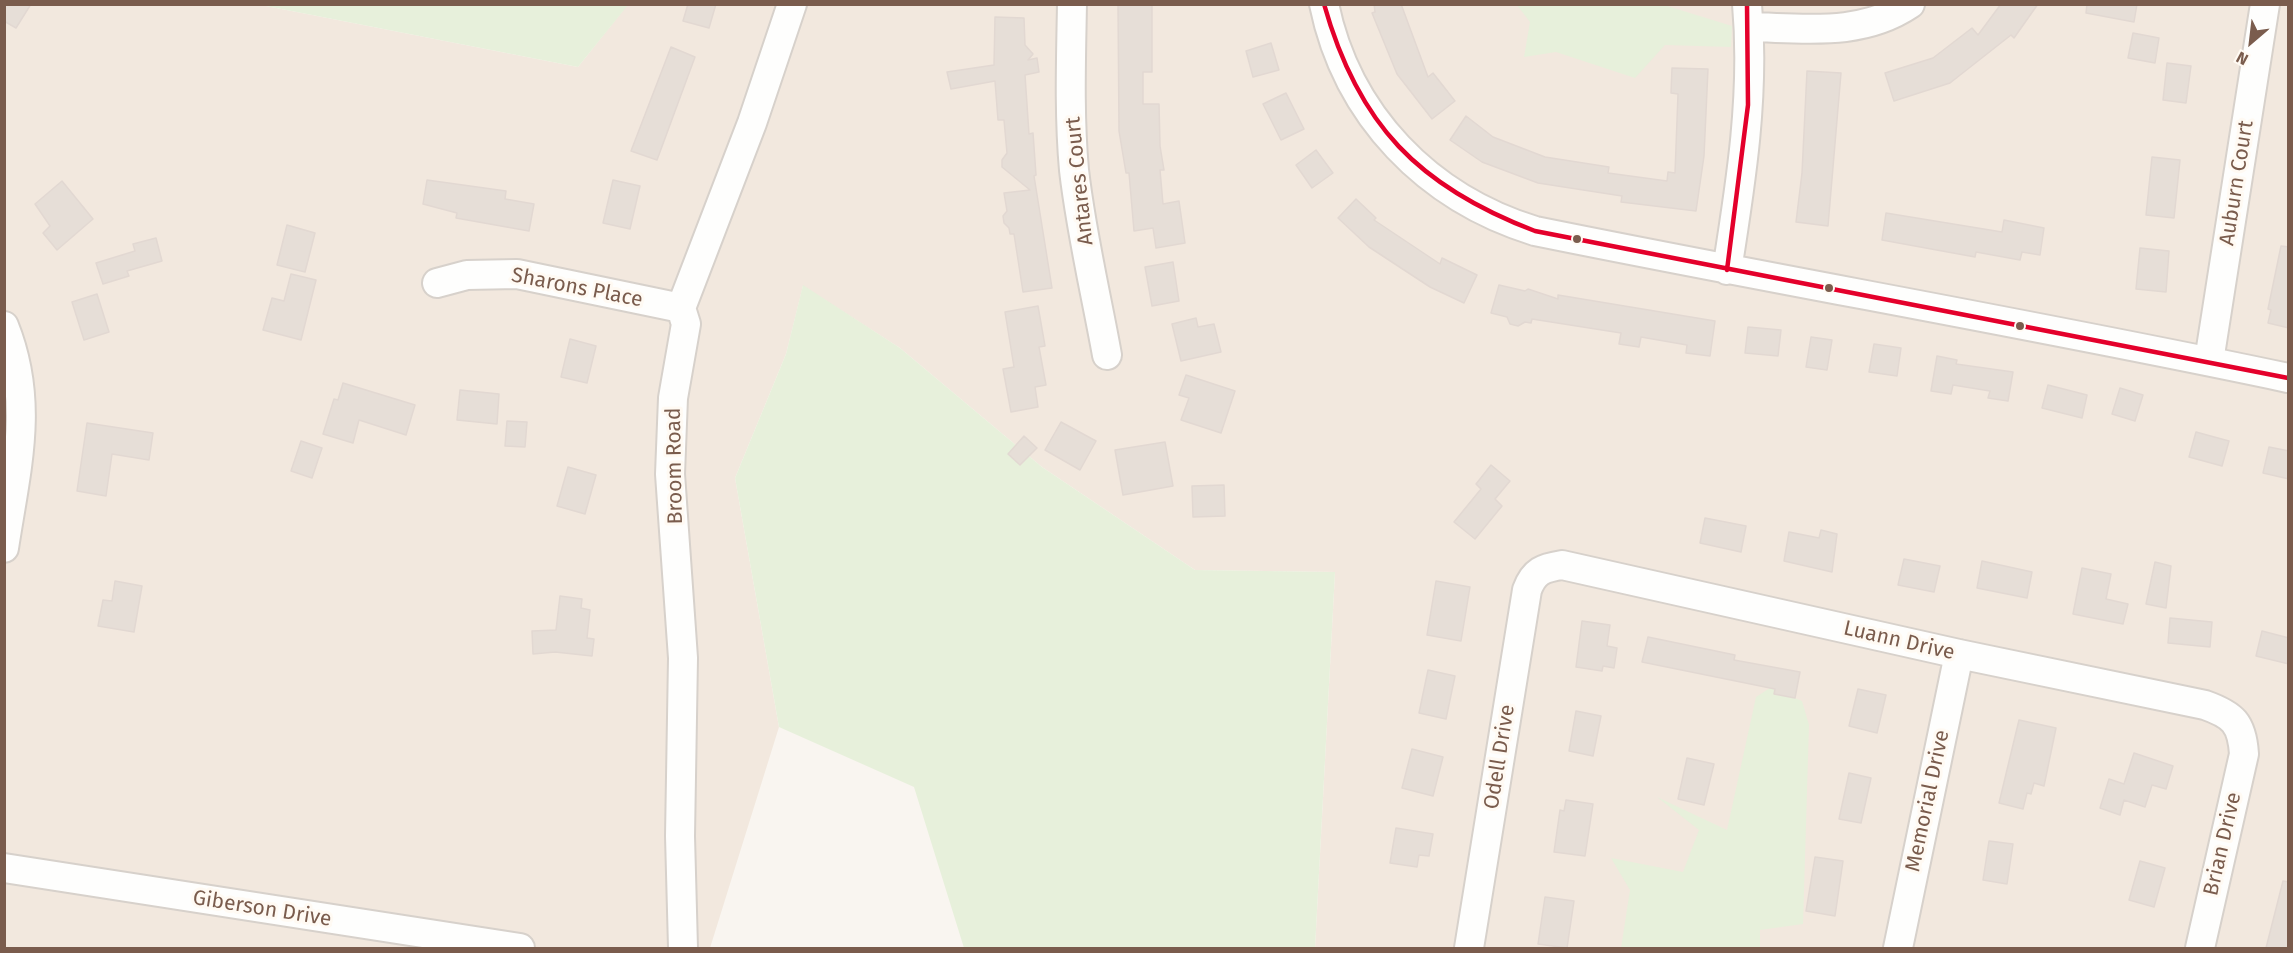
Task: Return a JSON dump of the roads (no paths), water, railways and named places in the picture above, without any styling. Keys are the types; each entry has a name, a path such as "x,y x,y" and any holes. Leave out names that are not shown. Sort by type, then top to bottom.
{"street":[{"name":"Broom Road","path":"683,948 680,836 683,658 670,474 673,398 686,324 681,308 752,123 792,4"},
{"name":"Antares Court","path":"1072,4 1071,75 1074,169 1086,249 1107,355"},
{"path":"1324,4 1343,66 1374,119 1399,150 1426,175 1464,202 1491,216 1535,231 1727,270 1986,316 2289,378"},
{"path":"1727,270 1744,163 1750,88 1748,16 1847,28 1876,22 1910,4"},
{"name":"Auburn Court","path":"2209,361 2265,4"},
{"name":"Sharons Place","path":"436,283 467,275 517,274 681,308"},
{"path":"4,326 20,377 23,409 4,548"},
{"name":"Luann Drive","path":"1539,570 1562,565 1579,568 1959,654 2205,705 2226,713 2235,720 2243,740"},
{"name":"Odell Drive","path":"1469,948 1527,590 1539,570"},
{"name":"Memorial Drive","path":"1898,948 1959,654"},
{"name":"Brian Drive","path":"2200,948 2244,754 2243,740"},
{"name":"Giberson Drive","path":"4,868 520,948"}]}
